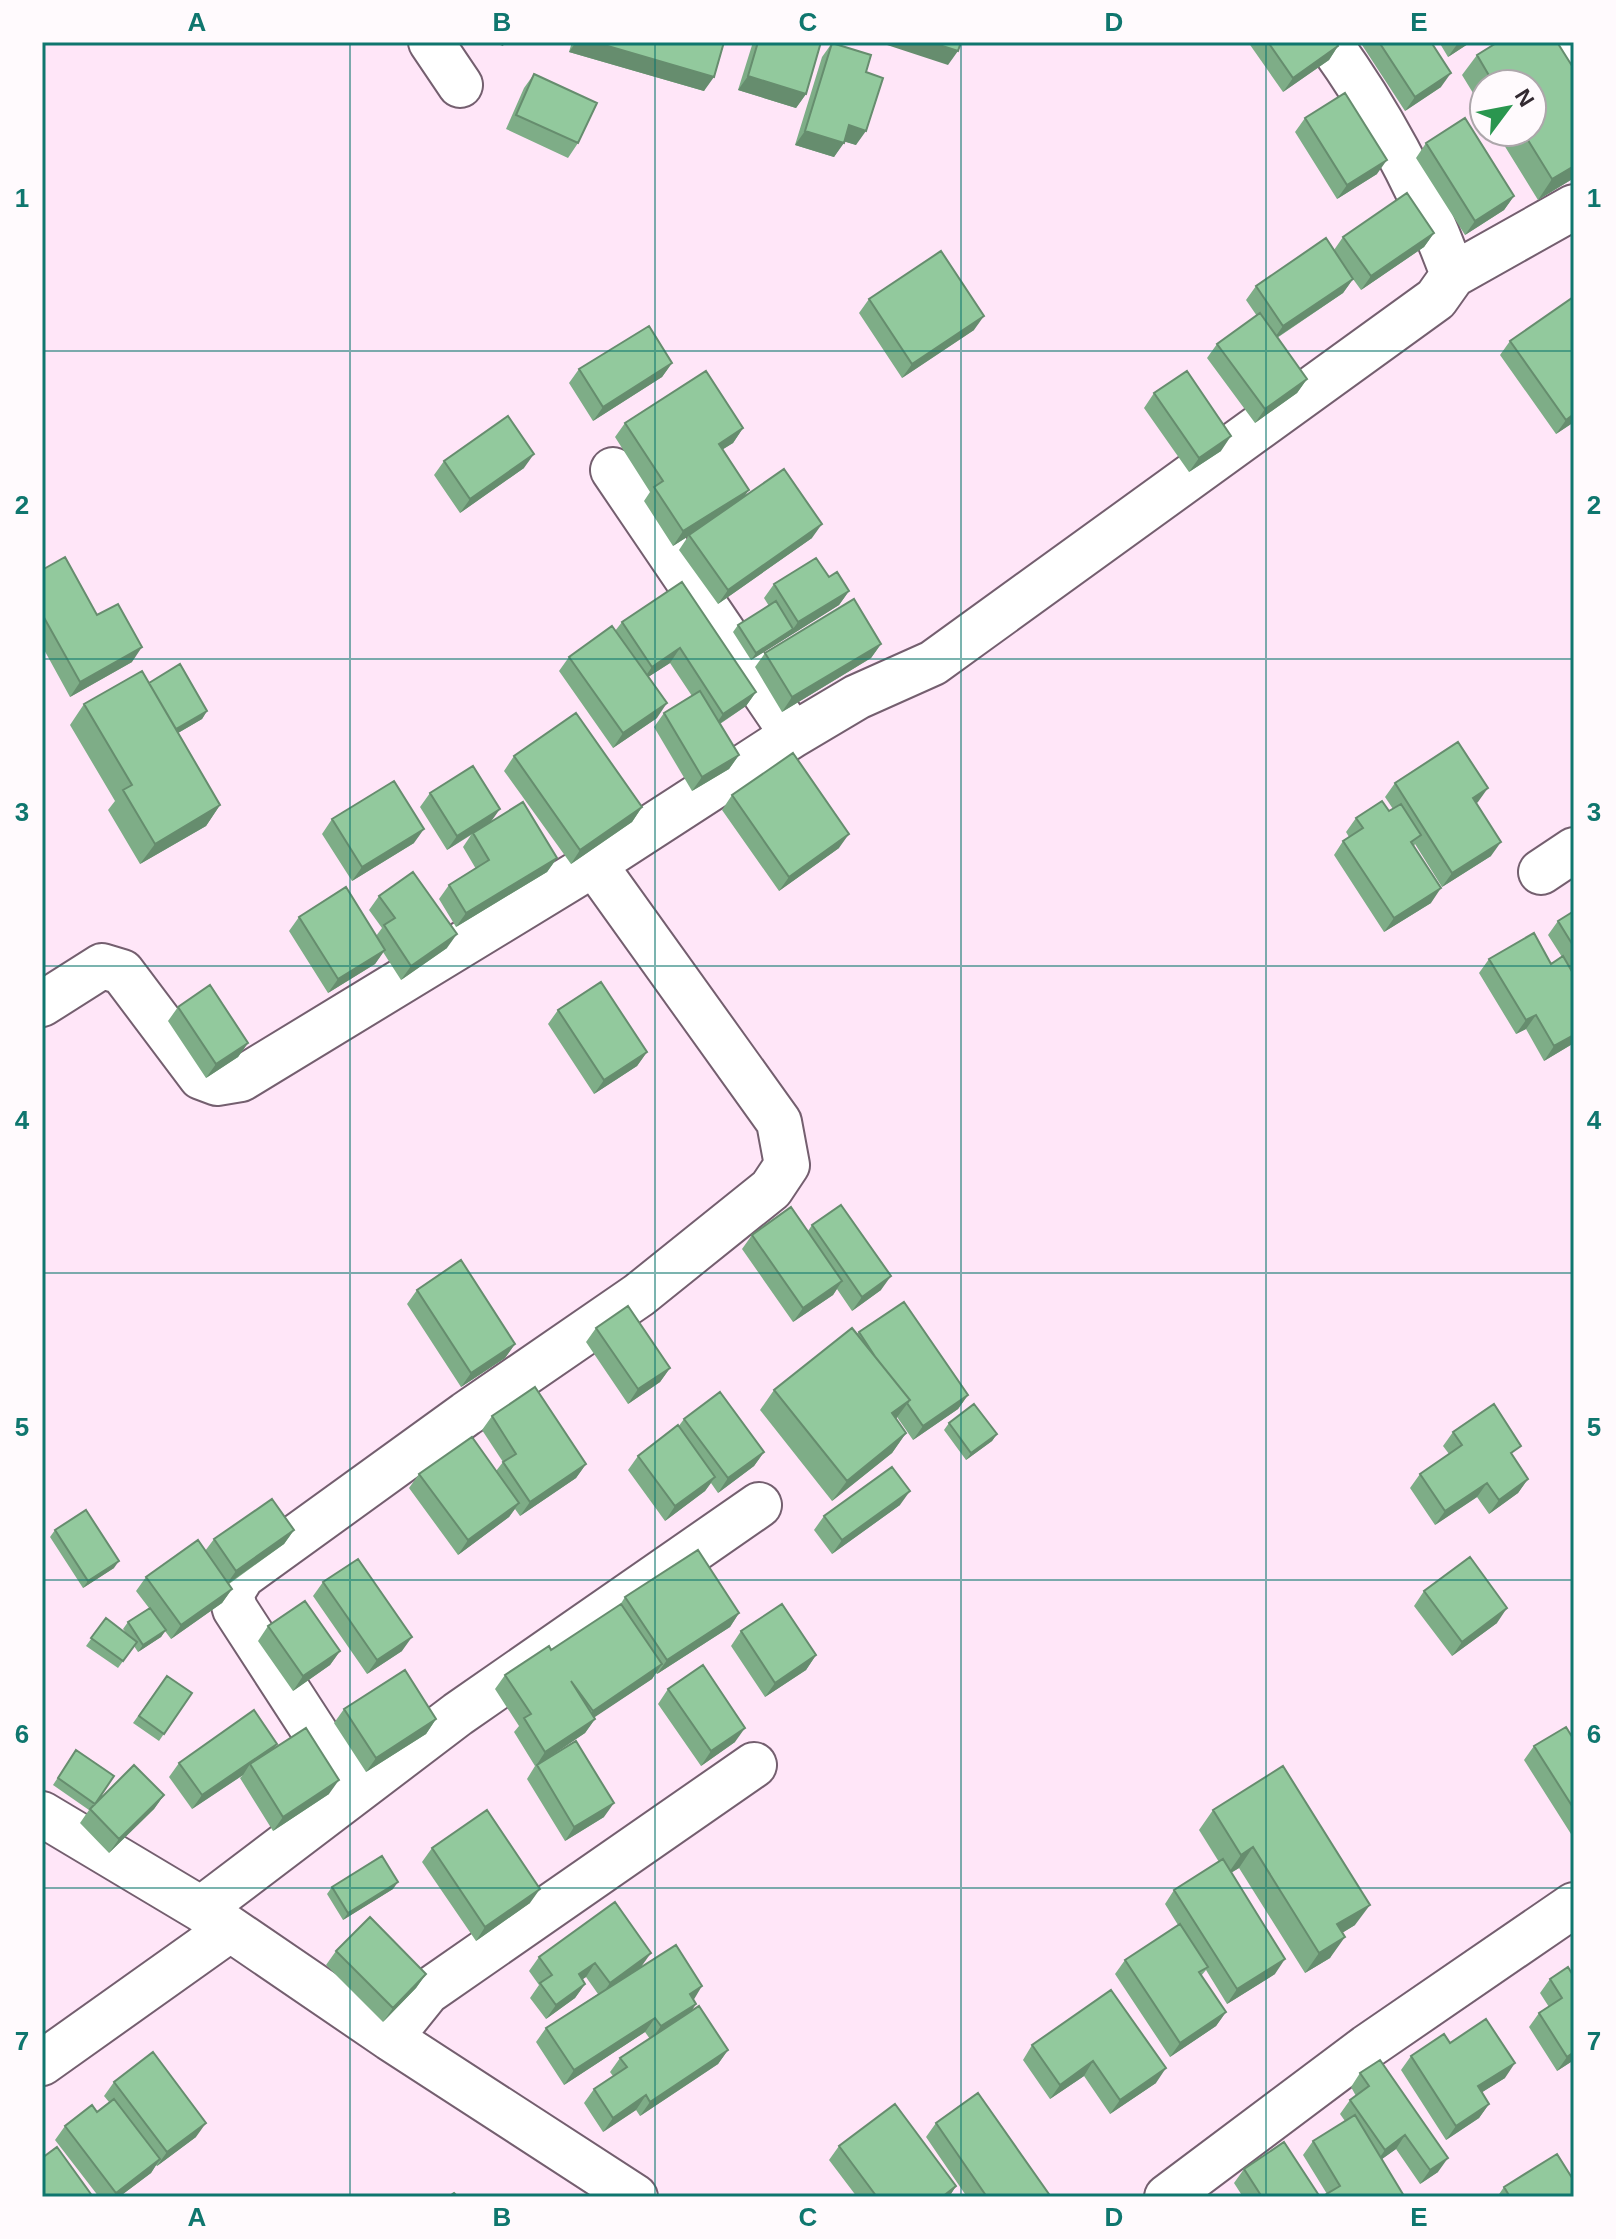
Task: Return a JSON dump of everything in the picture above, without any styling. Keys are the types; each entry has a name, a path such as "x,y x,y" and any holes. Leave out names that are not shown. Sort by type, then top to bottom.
{"street":[{"path":"431,42 460,85"},
{"path":"1329,42 1357,82 1410,176 1453,275"},
{"path":"1563,42 1574,61"},
{"path":"42,1004 102,966 122,972 201,1077 217,1083 241,1079 594,864 793,735 857,697 933,663 1436,299 1453,275 1574,207"},
{"path":"613,470 793,735"},
{"path":"353,1791 235,1609 231,1594 242,1576 466,1414 639,1295 733,1223 771,1189 787,1165 779,1122 594,864"},
{"path":"42,2063 215,1920 353,1791 759,1505"},
{"path":"390,2038 427,1992 754,1765"},
{"path":"42,1814 215,1920 635,2197"},
{"path":"1167,2197 1367,2047 1574,1905"}],"building":[{"path":"594,42 724,42 714,77"},
{"path":"758,42 821,42 806,94 748,76"},
{"path":"930,42 961,42 958,51"},
{"path":"1268,42 1336,42 1338,46 1293,78"},
{"path":"1379,42 1431,42 1451,73 1415,97"},
{"path":"1498,42 1557,42 1574,69 1574,166 1552,179 1533,148 1548,148 1548,68 1485,68 1477,55"},
{"path":"832,43 871,55 866,72 883,78 866,131 849,125 844,143 805,131"},
{"path":"534,74 597,103 578,143 516,115"},
{"path":"1345,93 1387,160 1347,185 1305,118"},
{"path":"1465,118 1468,123 1468,148 1484,148 1514,196 1475,221 1426,143"},
{"path":"1407,193 1434,233 1371,276 1343,237"},
{"path":"1326,238 1353,279 1283,326 1256,286"},
{"path":"941,251 984,316 912,364 869,299"},
{"path":"1572,298 1574,414 1566,420 1510,341"},
{"path":"1260,313 1307,379 1265,409 1217,344"},
{"path":"649,326 672,363 603,407 579,369"},
{"path":"706,371 743,428 719,444 749,490 683,531 654,487 663,481 625,423"},
{"path":"1187,371 1231,436 1199,458 1154,393"},
{"path":"508,416 534,454 470,499 444,461"},
{"path":"784,469 822,524 728,590 689,535"},
{"path":"65,557 97,615 118,604 142,647 80,682 42,614 42,570"},
{"path":"816,558 829,577 837,572 849,591 798,622 774,584"},
{"path":"682,582 756,692 723,714 680,648 652,667 622,622"},
{"path":"854,599 881,644 792,697 765,653"},
{"path":"776,601 793,629 756,653 738,625"},
{"path":"612,626 667,703 623,733 569,657"},
{"path":"180,664 207,711 176,729 149,683"},
{"path":"142,671 220,805 155,844 123,790 132,785 84,704"},
{"path":"700,691 739,755 702,777 664,713"},
{"path":"576,713 642,807 580,850 514,756"},
{"path":"1458,742 1488,788 1473,798 1501,842 1452,873 1395,783"},
{"path":"793,753 849,834 789,877 732,795"},
{"path":"473,766 500,809 457,836 430,793"},
{"path":"394,781 424,829 362,867 332,819"},
{"path":"1382,801 1389,811 1401,804 1421,835 1411,842 1441,888 1394,918 1343,841 1363,828 1356,818"},
{"path":"523,802 557,858 466,913 449,885 489,860 473,833"},
{"path":"413,872 457,934 411,966 384,925 395,918 379,896"},
{"path":"346,887 385,950 338,979 299,917"},
{"path":"1574,911 1574,947 1558,921"},
{"path":"1534,933 1551,964 1563,956 1574,975 1574,1035 1554,1046 1536,1015 1526,1020 1489,959"},
{"path":"601,982 647,1052 604,1080 558,1010"},
{"path":"210,985 248,1043 216,1064 178,1007"},
{"path":"841,1205 891,1276 862,1297 812,1225"},
{"path":"791,1207 842,1281 803,1308 752,1235"},
{"path":"461,1260 515,1344 471,1373 417,1290"},
{"path":"904,1302 968,1395 923,1426 907,1403 910,1400 859,1332"},
{"path":"628,1306 670,1368 638,1389 596,1328"},
{"path":"852,1328 910,1400 892,1413 906,1433 847,1481 774,1390"},
{"path":"535,1387 586,1464 530,1502 503,1462 516,1454 492,1416"},
{"path":"720,1392 764,1452 728,1478 684,1419"},
{"path":"974,1404 997,1434 971,1453 949,1423"},
{"path":"1494,1404 1521,1446 1511,1453 1528,1479 1499,1500 1487,1483 1445,1511 1420,1474 1462,1445 1453,1432"},
{"path":"678,1425 715,1477 675,1506 638,1456"},
{"path":"472,1437 519,1503 468,1540 419,1474"},
{"path":"892,1467 910,1491 842,1540 824,1516"},
{"path":"272,1499 294,1530 236,1571 214,1539"},
{"path":"86,1510 119,1561 88,1581 55,1530"},
{"path":"198,1540 232,1589 181,1625 146,1577"},
{"path":"698,1550 739,1613 667,1660 625,1597"},
{"path":"1470,1557 1507,1608 1462,1642 1424,1591"},
{"path":"358,1559 412,1637 377,1660 323,1582"},
{"path":"305,1601 340,1651 303,1676 268,1626"},
{"path":"621,1604 662,1664 593,1711 571,1681 595,1719 545,1752 524,1718 531,1714 505,1675 549,1646 551,1650"},
{"path":"782,1604 816,1655 775,1683 741,1631"},
{"path":"150,1608 166,1630 143,1645 128,1622"},
{"path":"106,1618 137,1642 123,1661 91,1638"},
{"path":"703,1665 745,1728 711,1751 668,1689"},
{"path":"405,1670 436,1719 376,1758 344,1709"},
{"path":"167,1676 192,1693 164,1734 139,1716"},
{"path":"254,1710 277,1744 202,1795 179,1763"},
{"path":"1566,1727 1574,1740 1574,1809 1534,1746"},
{"path":"306,1728 339,1780 283,1817 250,1764"},
{"path":"576,1741 614,1803 574,1827 537,1765"},
{"path":"76,1750 114,1776 95,1804 58,1778"},
{"path":"134,1765 164,1795 119,1839 90,1809"},
{"path":"1283,1766 1370,1905 1337,1924 1345,1937 1319,1953 1253,1847 1241,1855 1213,1810"},
{"path":"487,1810 540,1889 485,1927 432,1848"},
{"path":"382,1856 398,1882 348,1913 332,1887"},
{"path":"1223,1859 1285,1959 1237,1989 1174,1890"},
{"path":"615,1902 651,1953 610,1983 595,1963 579,1974 585,1984 556,2005 540,1983 552,1975 539,1957"},
{"path":"370,1917 426,1974 393,2008 336,1951"},
{"path":"1180,1924 1208,1967 1199,1972 1226,2012 1180,2043 1125,1960"},
{"path":"676,1945 702,1986 690,1994 696,2004 661,2026 655,2018 574,2070 546,2028"},
{"path":"1568,1967 1574,1977 1574,2052 1567,2057 1539,2013 1562,1998 1550,1979"},
{"path":"1111,1990 1166,2068 1120,2100 1093,2061 1060,2085 1032,2045"},
{"path":"699,2006 728,2050 650,2102 646,2095 613,2118 594,2089 627,2067 620,2058"},
{"path":"1486,2019 1515,2063 1478,2086 1489,2104 1456,2126 1411,2056 1444,2034 1450,2043"},
{"path":"153,2052 206,2123 167,2152 114,2082"},
{"path":"1380,2060 1448,2158 1430,2170 1405,2135 1385,2150 1350,2100 1369,2086 1360,2073"},
{"path":"978,2093 1051,2197 987,2197 936,2123"},
{"path":"114,2099 160,2159 116,2193 65,2126 92,2105 97,2112"},
{"path":"895,2104 956,2186 942,2197 877,2197 839,2146"},
{"path":"1355,2115 1404,2196 1326,2197 1340,2186 1313,2141"},
{"path":"1284,2142 1320,2197 1262,2197 1244,2169"},
{"path":"57,2147 93,2197 42,2197 42,2158"},
{"path":"1557,2154 1574,2181 1574,2197 1510,2197 1504,2187"}]}
